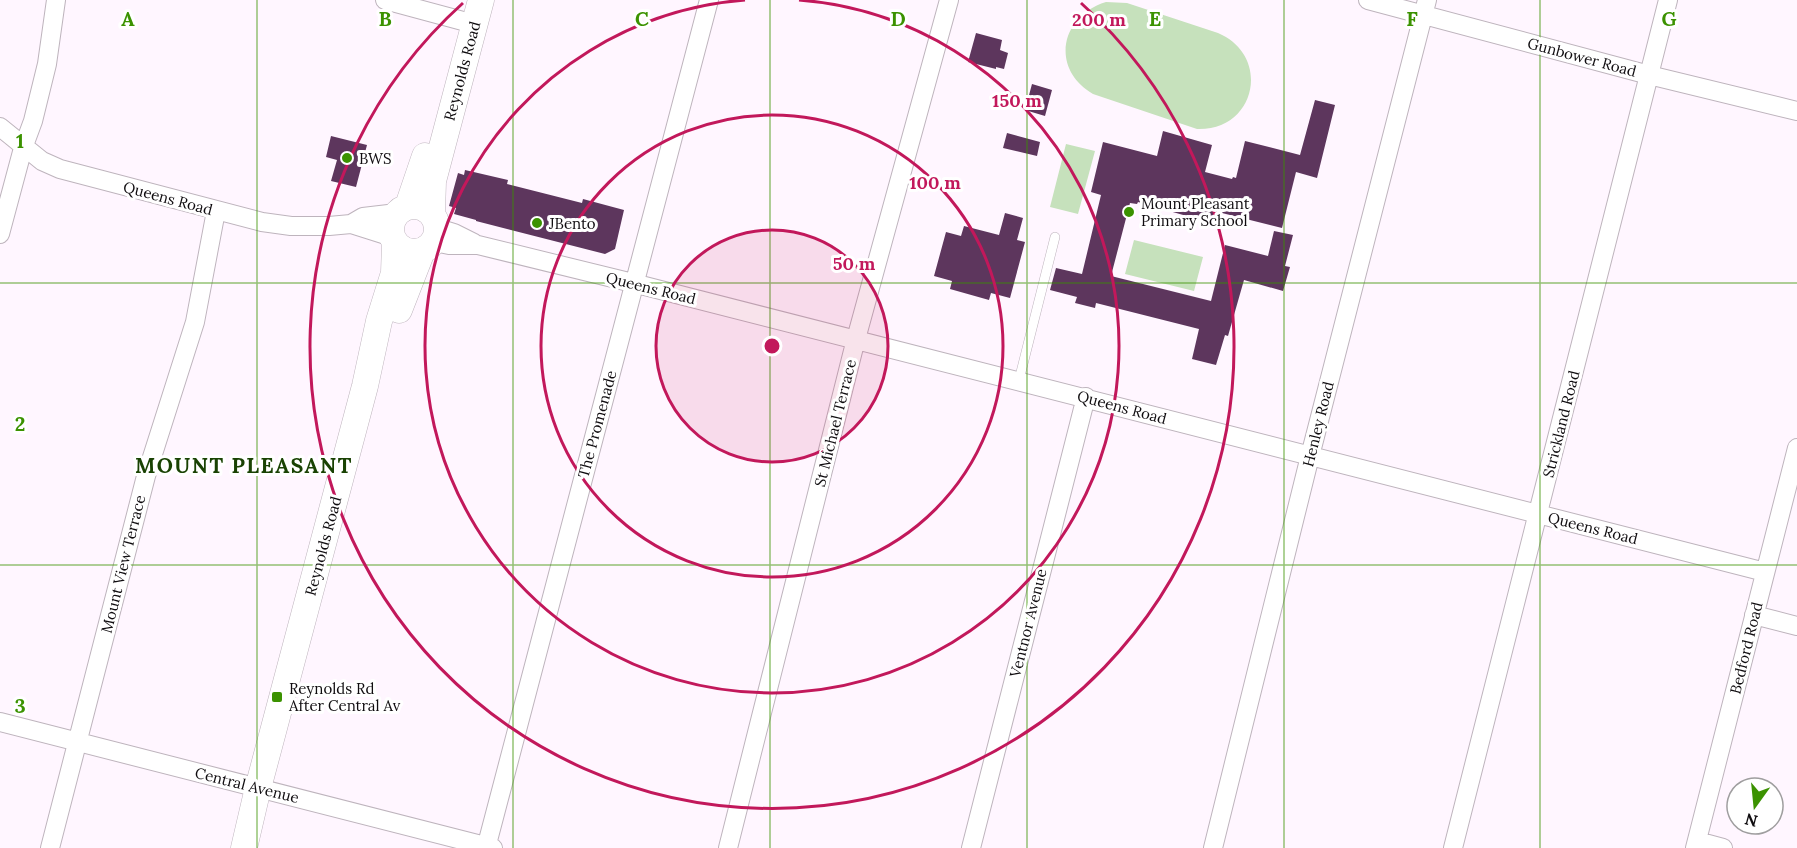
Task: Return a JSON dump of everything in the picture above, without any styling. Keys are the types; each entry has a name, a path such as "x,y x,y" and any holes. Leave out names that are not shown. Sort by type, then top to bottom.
{"main road":[{"name":"Reynolds Road","path":"244,848 264,790 386,324 402,297 415,229 433,181 471,11"},
{"name":"Reynolds Road","path":"255,848 264,790"}],"street":[{"path":"0,234 47,64 56,0"},
{"path":"385,0 471,11"},
{"name":"The Promenade","path":"488,847 633,283 709,0"},
{"name":"St Michael Terrace","path":"728,848 856,339 949,0"},
{"name":"Gunbower Road","path":"1368,0 1425,7 1649,75 1797,111"},
{"name":"Strickland Road","path":"1453,848 1668,0"},
{"name":"Henley Road","path":"1213,848 1425,7"},
{"name":"Queens Road","path":"0,127 23,148 42,161 60,169 216,211 291,226 351,224 415,229 449,245 478,245 633,283 1765,572"},
{"name":"Mount View Terrace","path":"50,848 146,476 195,322 216,211"},
{"name":"Ventnor Avenue","path":"971,848 1086,397"},
{"name":"Bedford Road","path":"1696,845 1797,448"},
{"path":"1754,615 1797,626"},
{"name":"Central Avenue","path":"0,722 488,847"},
{"path":"1696,845 1723,848"}],"lane":[{"path":"1019,380 1055,237"}],"green space":[{"path":"1106,2 1127,3 1218,33 1235,44 1246,58 1251,74 1250,90 1244,106 1233,118 1217,126 1197,129 1093,94 1079,83 1070,71 1066,58 1066,44 1070,31 1079,19 1090,9"},
{"path":"1066,144 1095,151 1078,214 1050,207"},
{"path":"1134,240 1203,257 1194,291 1125,274"}],"building":[{"path":"976,33 1002,40 1000,50 1008,53 1004,69 968,62"},
{"path":"1032,84 1052,90 1045,116 1025,110"},
{"path":"1315,100 1335,105 1317,178 1296,172 1282,228 1214,211 1211,223 1138,202 1137,204 1130,203 1111,276 1211,301 1225,245 1268,256 1274,231 1293,235 1285,266 1290,267 1283,291 1244,280 1228,336 1225,335 1216,365 1192,359 1199,329 1096,303 1095,308 1075,303 1077,297 1050,290 1056,268 1082,274 1101,195 1091,192 1103,142 1157,156 1163,131 1212,145 1205,172 1232,179 1236,178 1245,141 1300,155"},
{"path":"1007,133 1040,142 1037,156 1003,148"},
{"path":"331,136 367,145 356,187 331,181 337,160 326,157"},
{"path":"465,170 508,180 507,184 582,203 583,199 624,210 615,249 605,254 454,214 456,208 449,206 458,173 464,175"},
{"path":"1005,213 1023,218 1017,240 1025,242 1010,298 991,293 989,300 950,289 952,281 934,276 946,232 961,236 964,226 999,235"}],"place":[{"name":"BWS","path":"347,158"},
{"name":"Mount Pleasant Primary School","path":"1129,212"},
{"name":"JBento","path":"537,223"},
{"name":"Reynolds Rd After Central Av","path":"277,697"}],"district":[{"name":"MOUNT PLEASANT","path":"244,465"}]}
